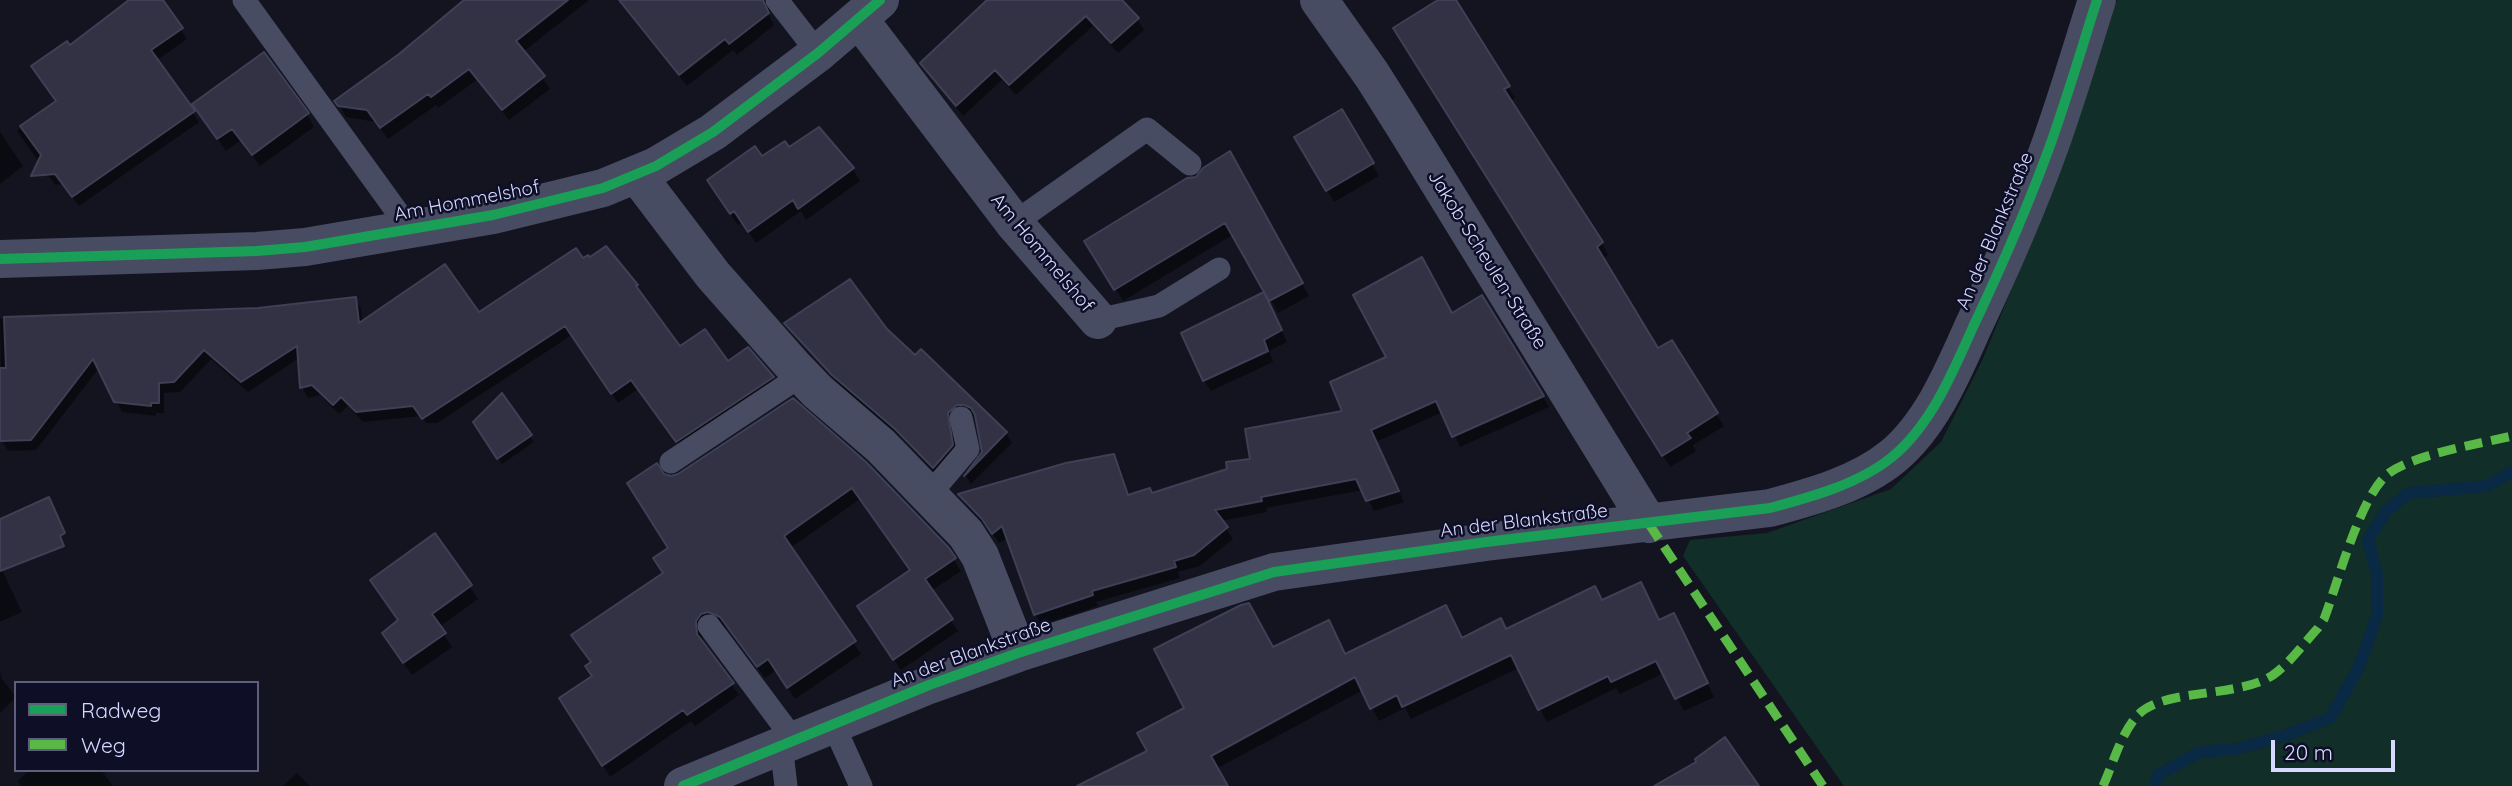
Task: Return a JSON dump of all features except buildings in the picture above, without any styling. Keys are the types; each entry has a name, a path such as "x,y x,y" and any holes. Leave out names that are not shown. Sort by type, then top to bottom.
{"street":[{"name":"Jakob-Scheulen-Straße","path":"1319,0 1372,75 1649,524"},
{"name":"An der Blankstraße","path":"683,786 929,685 1018,653 1274,572 1486,542 1770,508 1816,494 1885,462 1913,435 1938,399 1998,274 2048,152 2097,0"},
{"name":"Am Hommelshof","path":"0,259 257,251 305,247 411,230 568,199 637,175 677,155 704,138 818,52 870,9 1014,223 1098,320"},
{"name":"An der Blankstraße","path":"637,175 713,275 802,375 881,446 966,534 980,556 1018,653"}],"lane":[{"path":"244,0 411,230"},
{"path":"777,0 818,52"},
{"path":"1014,223 1147,129 1190,164"},
{"path":"1098,320 1159,306 1219,269"},
{"path":"671,462 802,375"},
{"path":"929,495 968,449 961,418"},
{"path":"709,626 788,742 786,786"},
{"path":"833,724 861,786"}],"green space":[{"path":"2117,0 2512,0 2512,786 1844,786 1683,556 1690,540 1767,533 1891,489 1941,442 1982,361 2066,157"}],"waterway":[{"path":"2155,786 2158,775 2200,752 2236,749 2284,736 2330,718 2359,667 2377,615 2377,574 2368,540 2386,511 2409,493 2486,486 2512,472"}],"marked path":[{"path":"2103,786 2126,733 2136,717 2148,708 2163,701 2258,682 2273,675 2291,659 2324,619 2359,519 2378,484 2389,473 2431,455 2512,436"},
{"path":"1649,524 1823,786"}],"cycle path":[{"path":"0,259 257,251 305,247 493,215 603,188 656,166 713,132 818,53 880,0"},
{"path":"683,786 929,685 1018,653 1274,572 1486,542 1770,508 1818,494 1865,475 1906,444 1929,414 1949,379 2003,262 2040,173 2097,0"}]}
